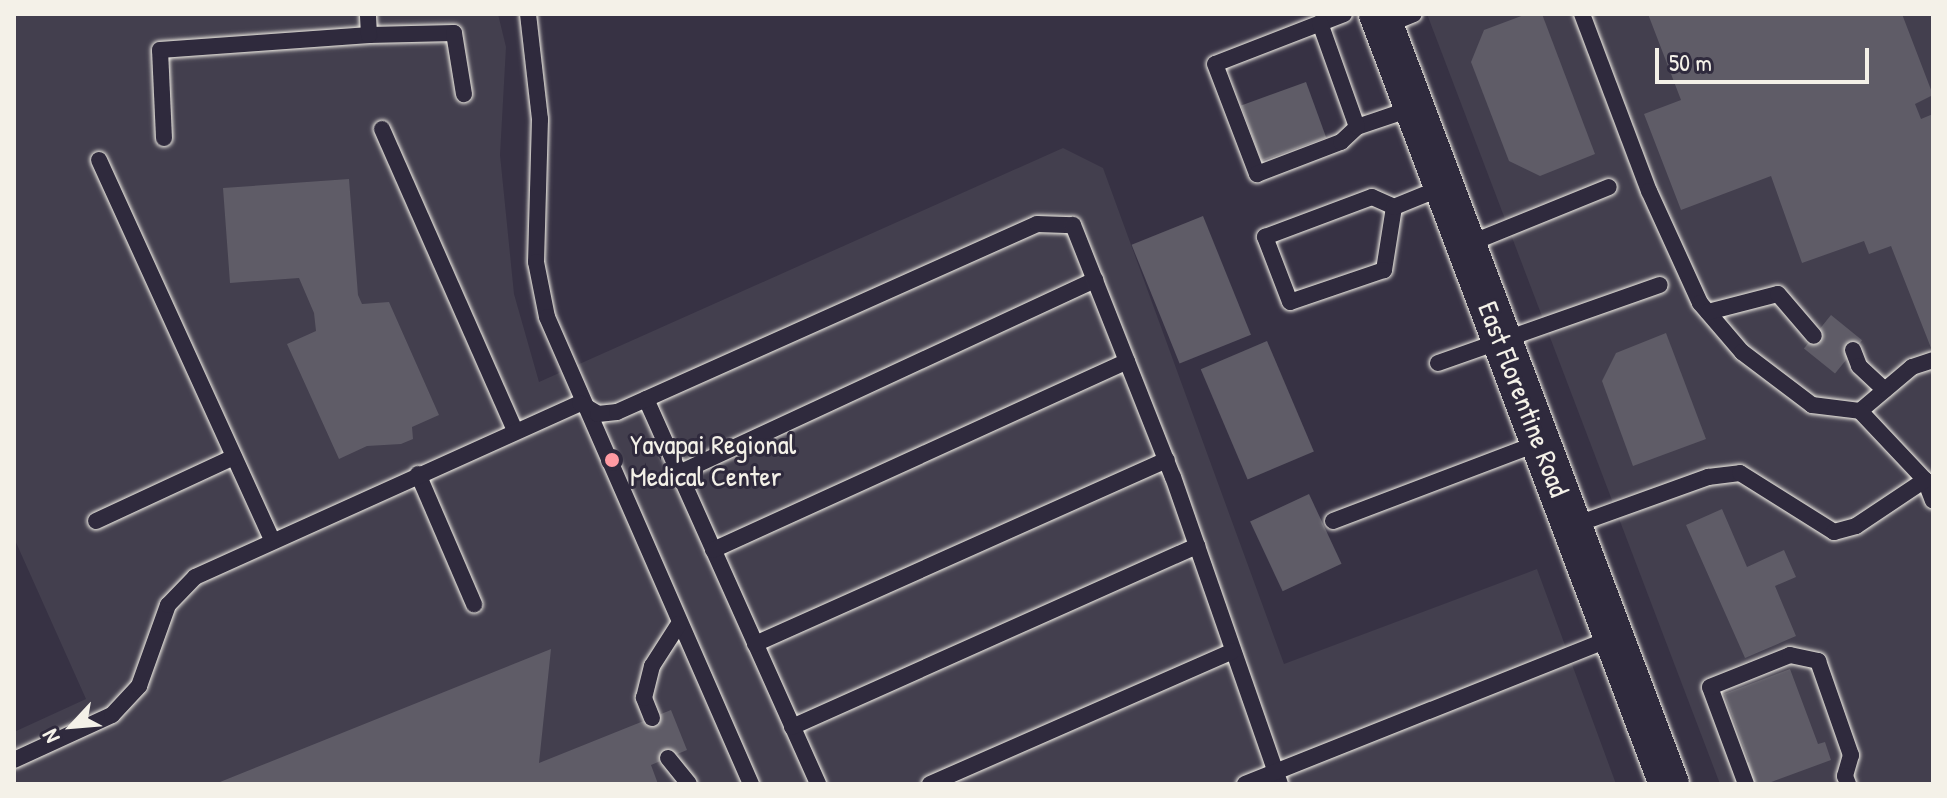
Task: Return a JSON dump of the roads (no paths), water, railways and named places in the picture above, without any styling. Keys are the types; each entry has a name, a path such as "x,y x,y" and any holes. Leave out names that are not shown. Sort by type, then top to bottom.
{"street":[{"name":"East Florentine Road","path":"1392,18 1414,107 1669,784"}],"lane":[{"path":"368,14 369,35"},
{"path":"528,14 540,119 536,262 547,317 580,403 751,784"},
{"path":"1344,14 1215,64 1257,174 1341,142 1357,127 1414,107"},
{"path":"1582,14 1649,191 1708,312 1742,352 1812,405 1860,411 1925,480 1933,501"},
{"path":"1320,23 1357,127"},
{"path":"164,138 160,50 369,35 454,33 464,94"},
{"path":"382,129 515,431"},
{"path":"99,160 272,539"},
{"path":"1394,207 1384,270 1290,302 1265,237 1372,197 1394,207 1444,186"},
{"path":"1466,245 1609,187"},
{"path":"580,403 598,414 617,412 1037,224 1073,225 1167,460 1277,778"},
{"path":"679,473 1095,280"},
{"path":"1438,363 1660,285"},
{"path":"1708,312 1778,294 1818,331"},
{"path":"1852,359 1885,390"},
{"path":"1860,411 1912,367 1933,360"},
{"path":"713,550 1127,361"},
{"path":"646,399 818,784"},
{"path":"14,760 112,715 139,686 168,605 195,577 272,539 580,403"},
{"path":"1333,521 1541,442"},
{"path":"96,521 234,457"},
{"path":"755,644 1167,460"},
{"path":"1572,526 1708,477 1740,473 1834,532 1856,526 1925,480"},
{"path":"418,474 474,604"},
{"path":"792,727 1197,546"},
{"path":"652,718 644,698 652,666 679,624"},
{"path":"1245,784 1277,778 1614,637"},
{"path":"930,784 1233,651"},
{"path":"1746,784 1710,687 1790,655 1818,661 1851,755 1845,776 1848,784"},
{"path":"668,758 689,784"}],"place":[{"name":"Yavapai Regional Medical Center","path":"612,460"}]}
